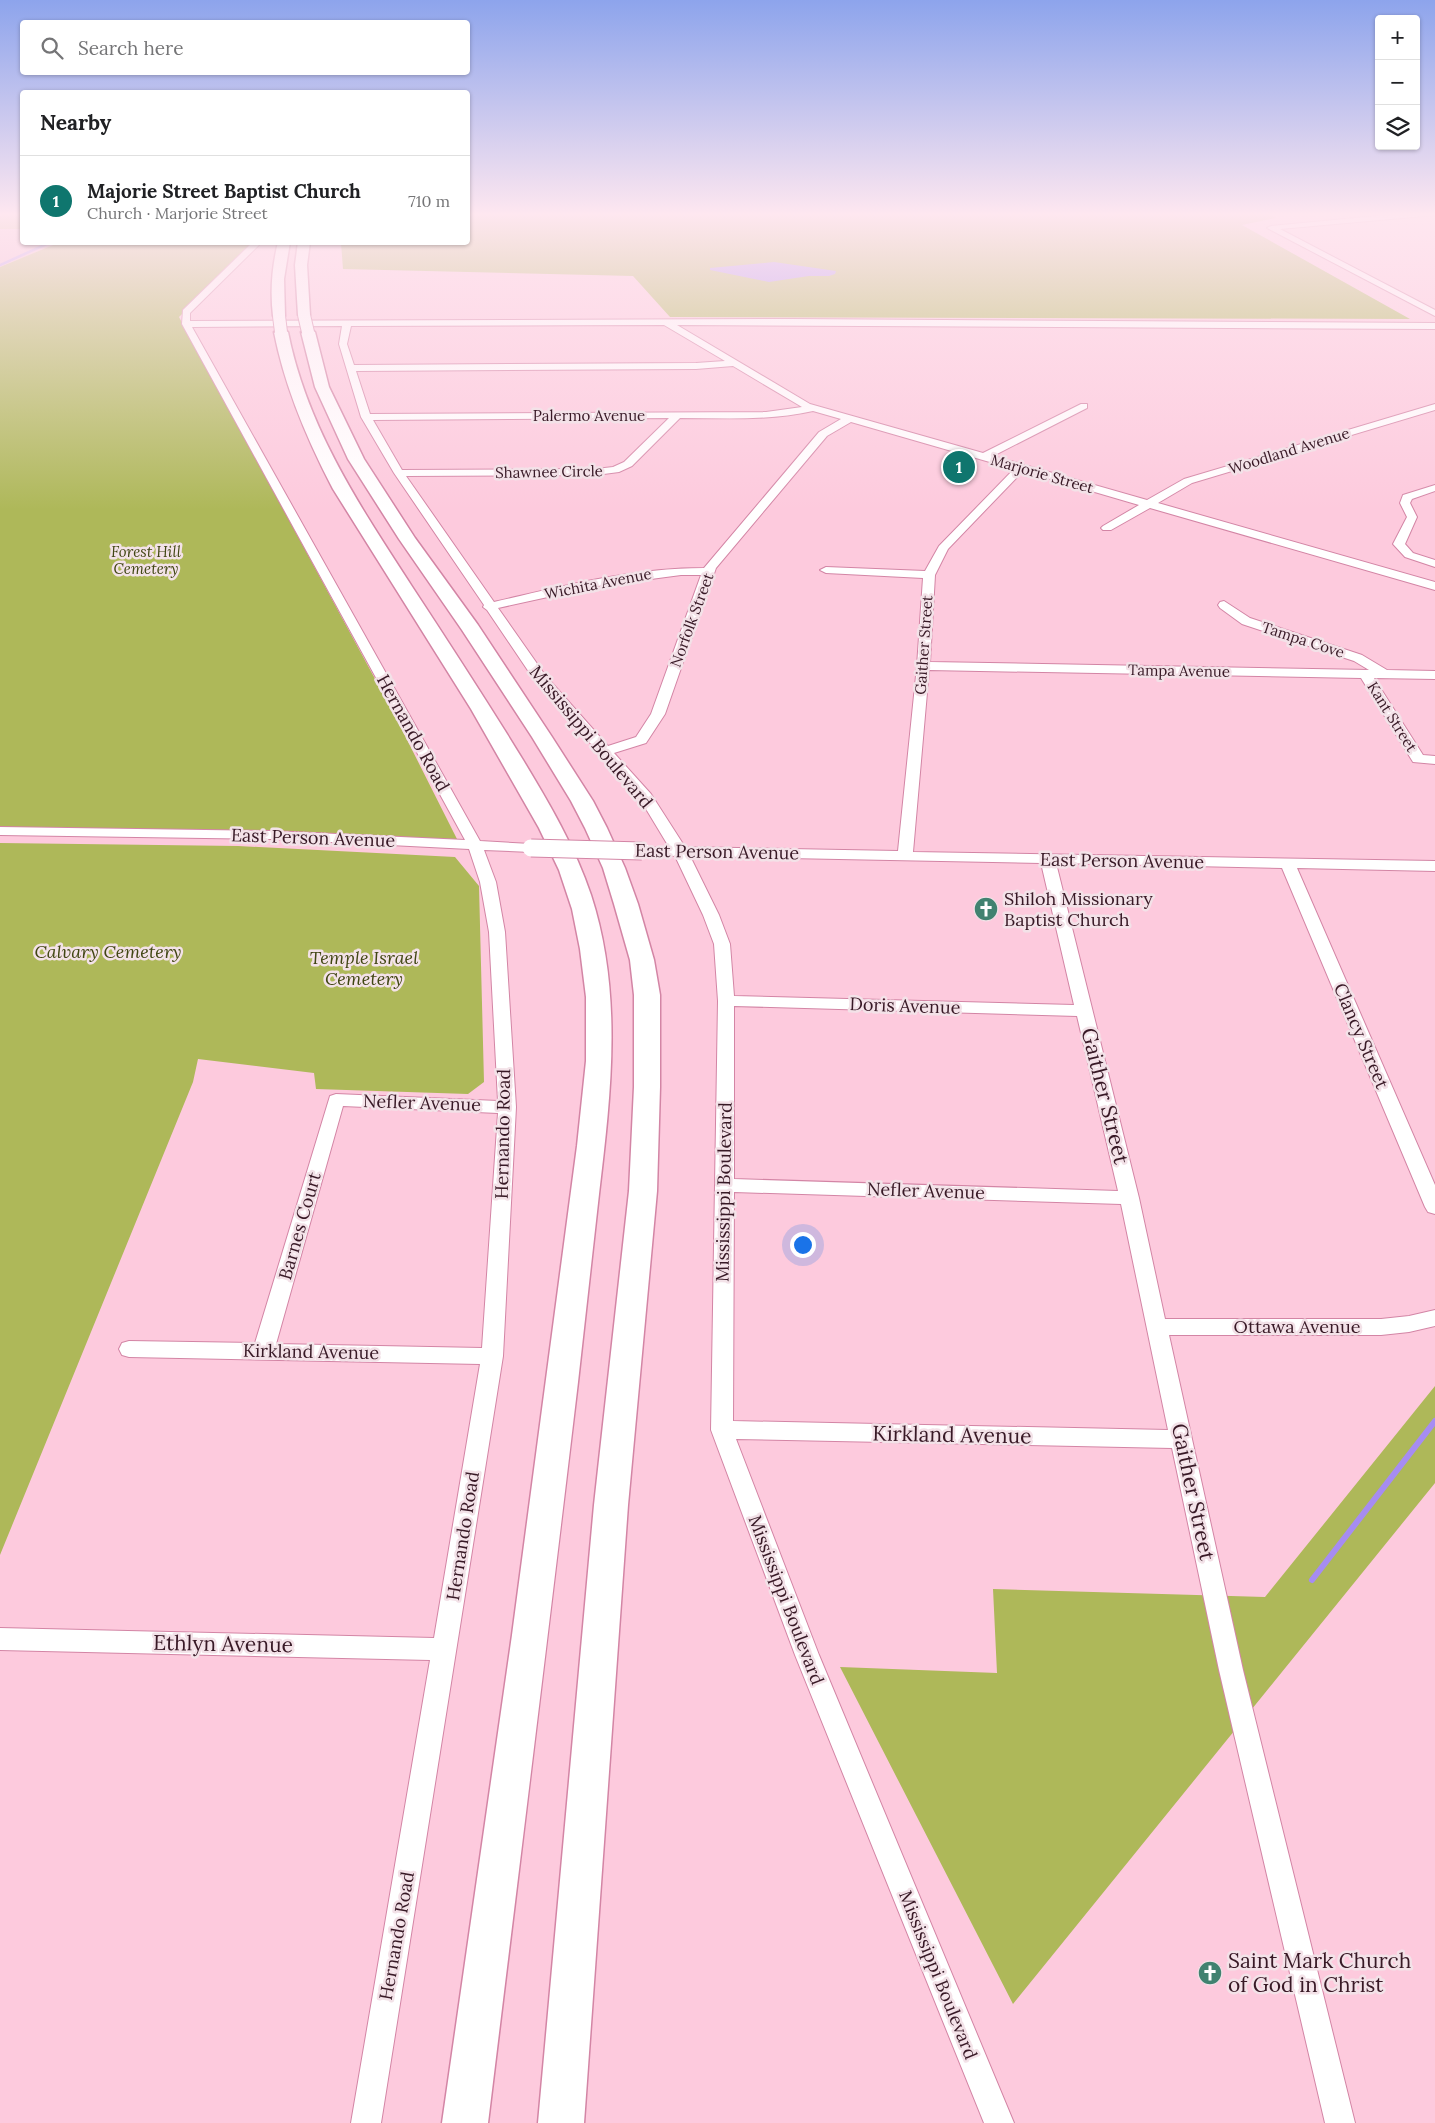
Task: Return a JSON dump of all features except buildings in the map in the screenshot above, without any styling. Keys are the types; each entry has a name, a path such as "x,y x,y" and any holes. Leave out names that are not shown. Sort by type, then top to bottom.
{"highway":[{"path":"283,311 293,324 356,459 407,539 471,629 582,801 614,868 642,960 647,995 647,1087 642,1191 611,1505 561,2123"},
{"path":"295,311 292,381 313,432 334,475 512,758 552,831 582,903 596,977 600,1022 598,1071 591,1146 530,1635 465,2123"}],"street":[{"path":"187,311 186,324 667,323 1435,326"},
{"name":"Mississippi Boulevard","path":"347,323 343,344 366,416 399,473 489,607 540,678 646,797 680,852 711,915 722,944 726,1001 722,1430 807,1655 999,2123"},
{"name":"Marjorie Street","path":"667,323 812,408 1435,586"},
{"name":"Hernando Road","path":"186,324 475,845 488,882 497,932 507,1107 492,1356 366,2123"},
{"path":"350,368 696,366 733,363"},
{"path":"983,458 1084,406"},
{"name":"Palermo Avenue","path":"366,416 780,415 812,408"},
{"name":"Woodland Avenue","path":"1107,528 1188,481 1435,408"},
{"name":"Shawnee Circle","path":"399,473 589,472 615,470 628,464 677,416"},
{"name":"Norfolk Street","path":"604,752 641,740 658,714 710,567 823,434 848,419"},
{"name":"Gaither Street","path":"905,856 923,666 929,575 943,548 1020,468"},
{"path":"1435,488 1407,497 1405,503 1412,517 1399,544 1402,550 1410,556 1435,564"},
{"path":"826,570 929,575"},
{"name":"Wichita Avenue","path":"489,607 634,576 665,571 709,571"},
{"name":"Tampa Cove","path":"1224,604 1233,613 1246,621 1358,658 1384,674"},
{"name":"Tampa Avenue","path":"923,666 1435,675"},
{"name":"Kant Street","path":"1366,675 1418,759 1435,760"},
{"name":"East Person Avenue","path":"0,831 272,835 531,848 680,852 1435,866"},
{"name":"Gaither Street","path":"1048,860 1129,1198 1257,1786 1340,2123"},
{"name":"Clancy Street","path":"1288,864 1435,1207"},
{"name":"Doris Avenue","path":"726,1001 1084,1011"},
{"name":"Nefler Avenue","path":"336,1100 507,1107"},
{"name":"Barnes Court","path":"263,1352 336,1100"},
{"name":"Nefler Avenue","path":"723,1185 1129,1198"},
{"name":"Ottawa Avenue","path":"1158,1327 1381,1327 1409,1324 1435,1318"},
{"name":"Kirkland Avenue","path":"129,1349 492,1356"},
{"name":"Kirkland Avenue","path":"722,1430 1181,1440"},
{"name":"Ethlyn Avenue","path":"0,1639 445,1649"}],"green space":[{"name":"Forest Hill Cemetery","path":"0,311 185,311 179,317 393,712 457,839 0,830"},
{"path":"665,311 1396,311 1410,319 670,317"},
{"name":"Calvary Cemetery","path":"0,843 238,846 455,857 479,886 484,1082 468,1094 316,1089 314,1073 198,1059 193,1082 0,1555"},
{"path":"1435,1386 1435,1483 1013,2004 840,1667 997,1673 993,1589 1265,1597"}],"waterway":[{"path":"1312,1580 1435,1421"}],"place":[{"name":"Majorie Street Baptist Church","path":"959,467"},
{"name":"Shiloh Missionary Baptist Church","path":"986,909"},
{"name":"Saint Mark Church of God in Christ","path":"1210,1973"}],"park label":[{"name":"Temple Israel Cemetery","path":"364,968"}]}
